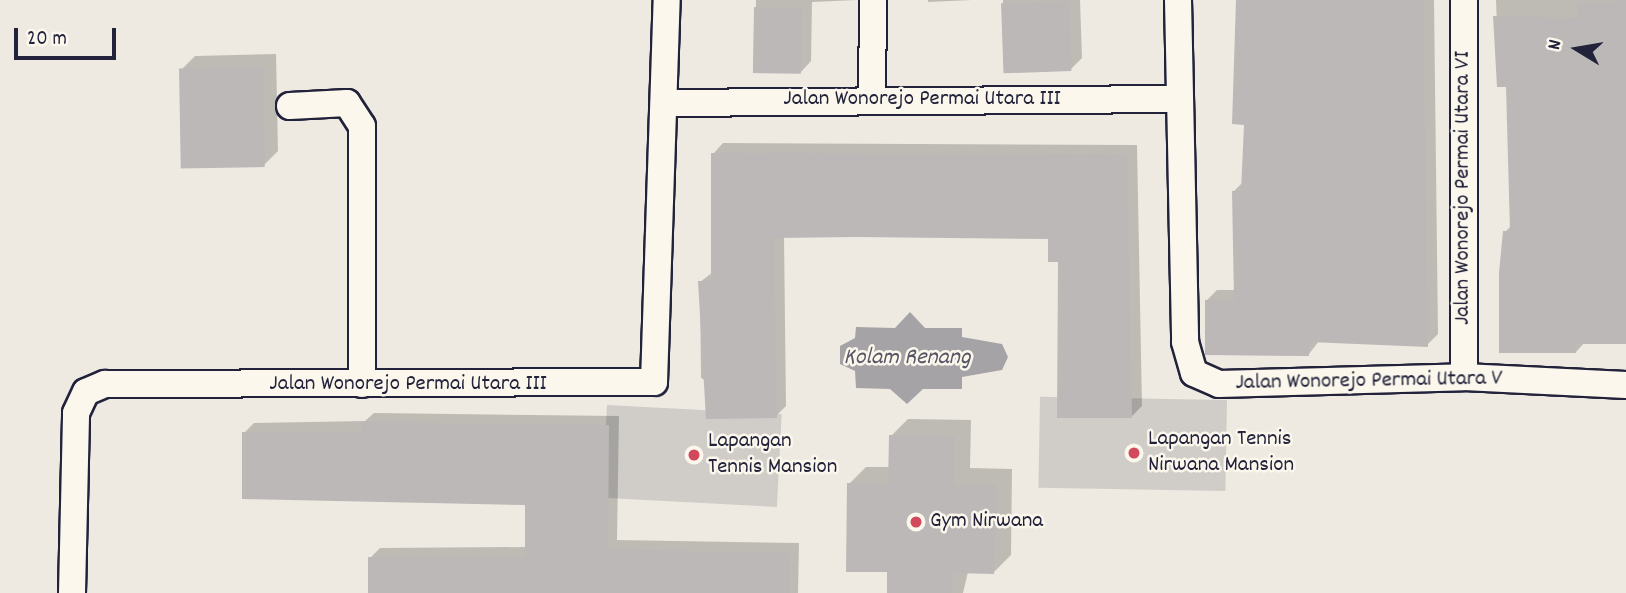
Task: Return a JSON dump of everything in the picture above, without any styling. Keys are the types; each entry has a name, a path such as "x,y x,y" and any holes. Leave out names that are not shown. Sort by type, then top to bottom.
{"street":[{"name":"Jalan Wonorejo Permai Utara III","path":"72,593 76,413 86,392 105,384 654,382 667,103 667,0"},
{"path":"872,98 873,0"},
{"name":"Jalan Wonorejo Permai Utara V","path":"1178,0 1185,342 1194,373 1219,384 1464,377 1626,385"},
{"name":"Jalan Wonorejo Permai Utara VI","path":"1464,0 1464,377"},
{"name":"Jalan Wonorejo Permai Utara III","path":"667,103 872,98 1178,99"},
{"path":"290,106 347,103 362,126 362,384"}],"shaded area":[{"name":"Lapangan Tennis Nirwana Mansion","path":"1040,397 1227,400 1225,491 1038,488"},
{"name":"Lapangan Tennis Mansion","path":"607,405 782,414 777,507 602,498"}],"water":[{"name":"Kolam Renang","path":"910,312 925,328 962,328 962,337 1002,344 1008,357 1002,370 962,377 962,389 923,389 907,404 890,389 856,388 855,371 840,364 840,346 855,338 856,327 895,328"}],"building":[{"path":"1236,0 1423,0 1428,347 1309,342 1309,356 1205,355 1205,300 1234,300 1232,191 1241,191 1244,125 1232,124"},
{"path":"1069,1 1071,71 1003,73 1001,3"},
{"path":"1626,1 1626,344 1576,344 1576,353 1499,353 1499,273 1503,231 1510,231 1506,87 1497,87 1493,16 1577,18 1577,2"},
{"path":"754,7 802,8 801,74 753,73"},
{"path":"263,67 265,167 181,168 179,68"},
{"path":"711,153 1127,154 1132,418 1057,418 1058,262 1048,262 1048,239 856,237 774,238 777,418 706,419 698,281 711,281"},
{"path":"362,422 609,425 608,549 789,553 789,593 368,593 368,557 525,557 525,505 242,499 242,432 361,431"},
{"path":"889,435 955,436 954,484 996,485 994,574 953,573 952,593 887,593 887,572 846,572 847,483 888,484"}],"place":[{"name":"Lapangan Tennis Nirwana Mansion","path":"1134,453"},
{"name":"Lapangan Tennis Mansion","path":"694,455"},
{"name":"Gym Nirwana","path":"916,522"}]}
